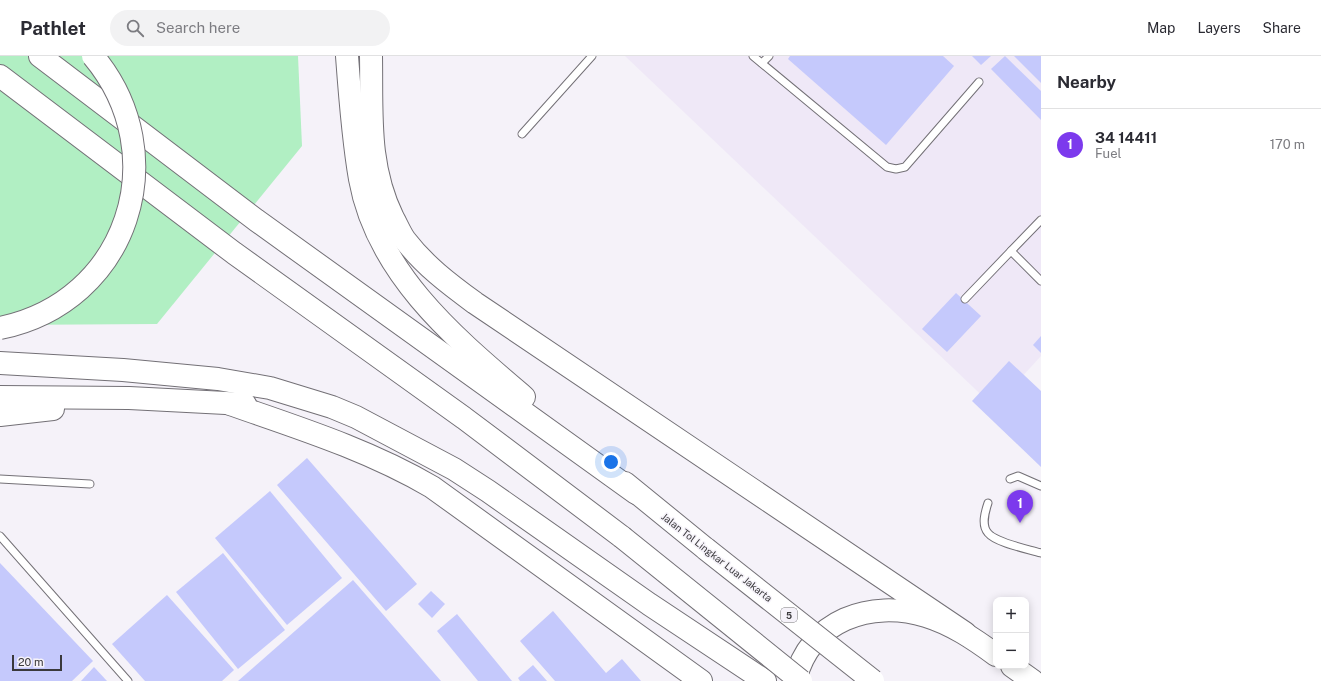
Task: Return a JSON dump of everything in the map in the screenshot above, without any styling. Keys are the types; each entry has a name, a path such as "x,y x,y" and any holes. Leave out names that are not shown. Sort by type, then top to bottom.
{"main road":[{"path":"40,56 256,220 636,493"},
{"path":"0,328 41,314 67,298 86,282 112,250 129,210 135,170 133,139 127,118 114,85 93,56"},
{"path":"347,56 360,180 370,214 380,239 406,281 436,319 477,357 636,493"},
{"path":"360,180 362,56"},
{"path":"372,56 371,136 374,163 390,212 404,238 419,257 447,282 474,303 993,653"},
{"path":"0,76 234,253 464,418 622,537 801,681"},
{"path":"0,363 123,370 218,379 270,388 332,407 356,417 420,450 488,491 649,604 765,681"},
{"path":"0,397 129,398 266,405 396,438"},
{"path":"0,415 129,398"},
{"path":"230,404 357,450 415,478 438,492 702,681"},
{"name":"Jalan Tol Lingkar Luar Jakarta","path":"636,493 873,681"},
{"path":"795,681 801,662 816,640 838,622 859,614 890,610 913,613 937,620 965,633"},
{"path":"1016,669 1032,681"}],"lane":[{"path":"522,134 592,56"},
{"path":"753,56 887,167 896,169 905,166 979,82"},
{"path":"762,63 769,56"},
{"path":"964,299 1041,220"},
{"path":"1011,251 1041,281"},
{"path":"1010,479 1018,476 1041,486"},
{"path":"0,479 90,484"},
{"path":"988,503 984,514 984,523 988,533 998,539 1041,553"},
{"path":"0,536 128,681"}],"shaded area":[{"path":"625,56 1041,56 1041,356 994,407"}],"green space":[{"path":"0,56 298,56 302,146 157,324 0,325"}],"building":[{"path":"790,56 943,56 954,66 886,145 788,59"},
{"path":"972,56 991,56 981,65"},
{"path":"1005,56 1041,91 1041,120 991,69"},
{"path":"1014,56 1041,56 1041,83"},
{"path":"956,293 981,316 947,352 922,329"},
{"path":"1041,336 1041,353 1033,345"},
{"path":"1009,361 1041,391 1041,467 972,401"},
{"path":"307,458 417,584 386,611 277,485"},
{"path":"270,491 342,578 287,625 215,538"},
{"path":"223,553 285,630 238,669 176,592"},
{"path":"0,563 93,661 72,681 0,681"},
{"path":"353,580 441,681 238,681"},
{"path":"431,591 445,604 432,618 418,604"},
{"path":"167,595 234,670 222,681 145,681 112,644"},
{"path":"553,611 606,673 622,659 641,681 555,681 520,641"},
{"path":"457,614 512,681 478,681 437,631"},
{"path":"533,665 547,681 520,681 518,678"},
{"path":"94,667 107,681 81,681"}],"place":[{"name":"34 14411","path":"1020,523"}]}
